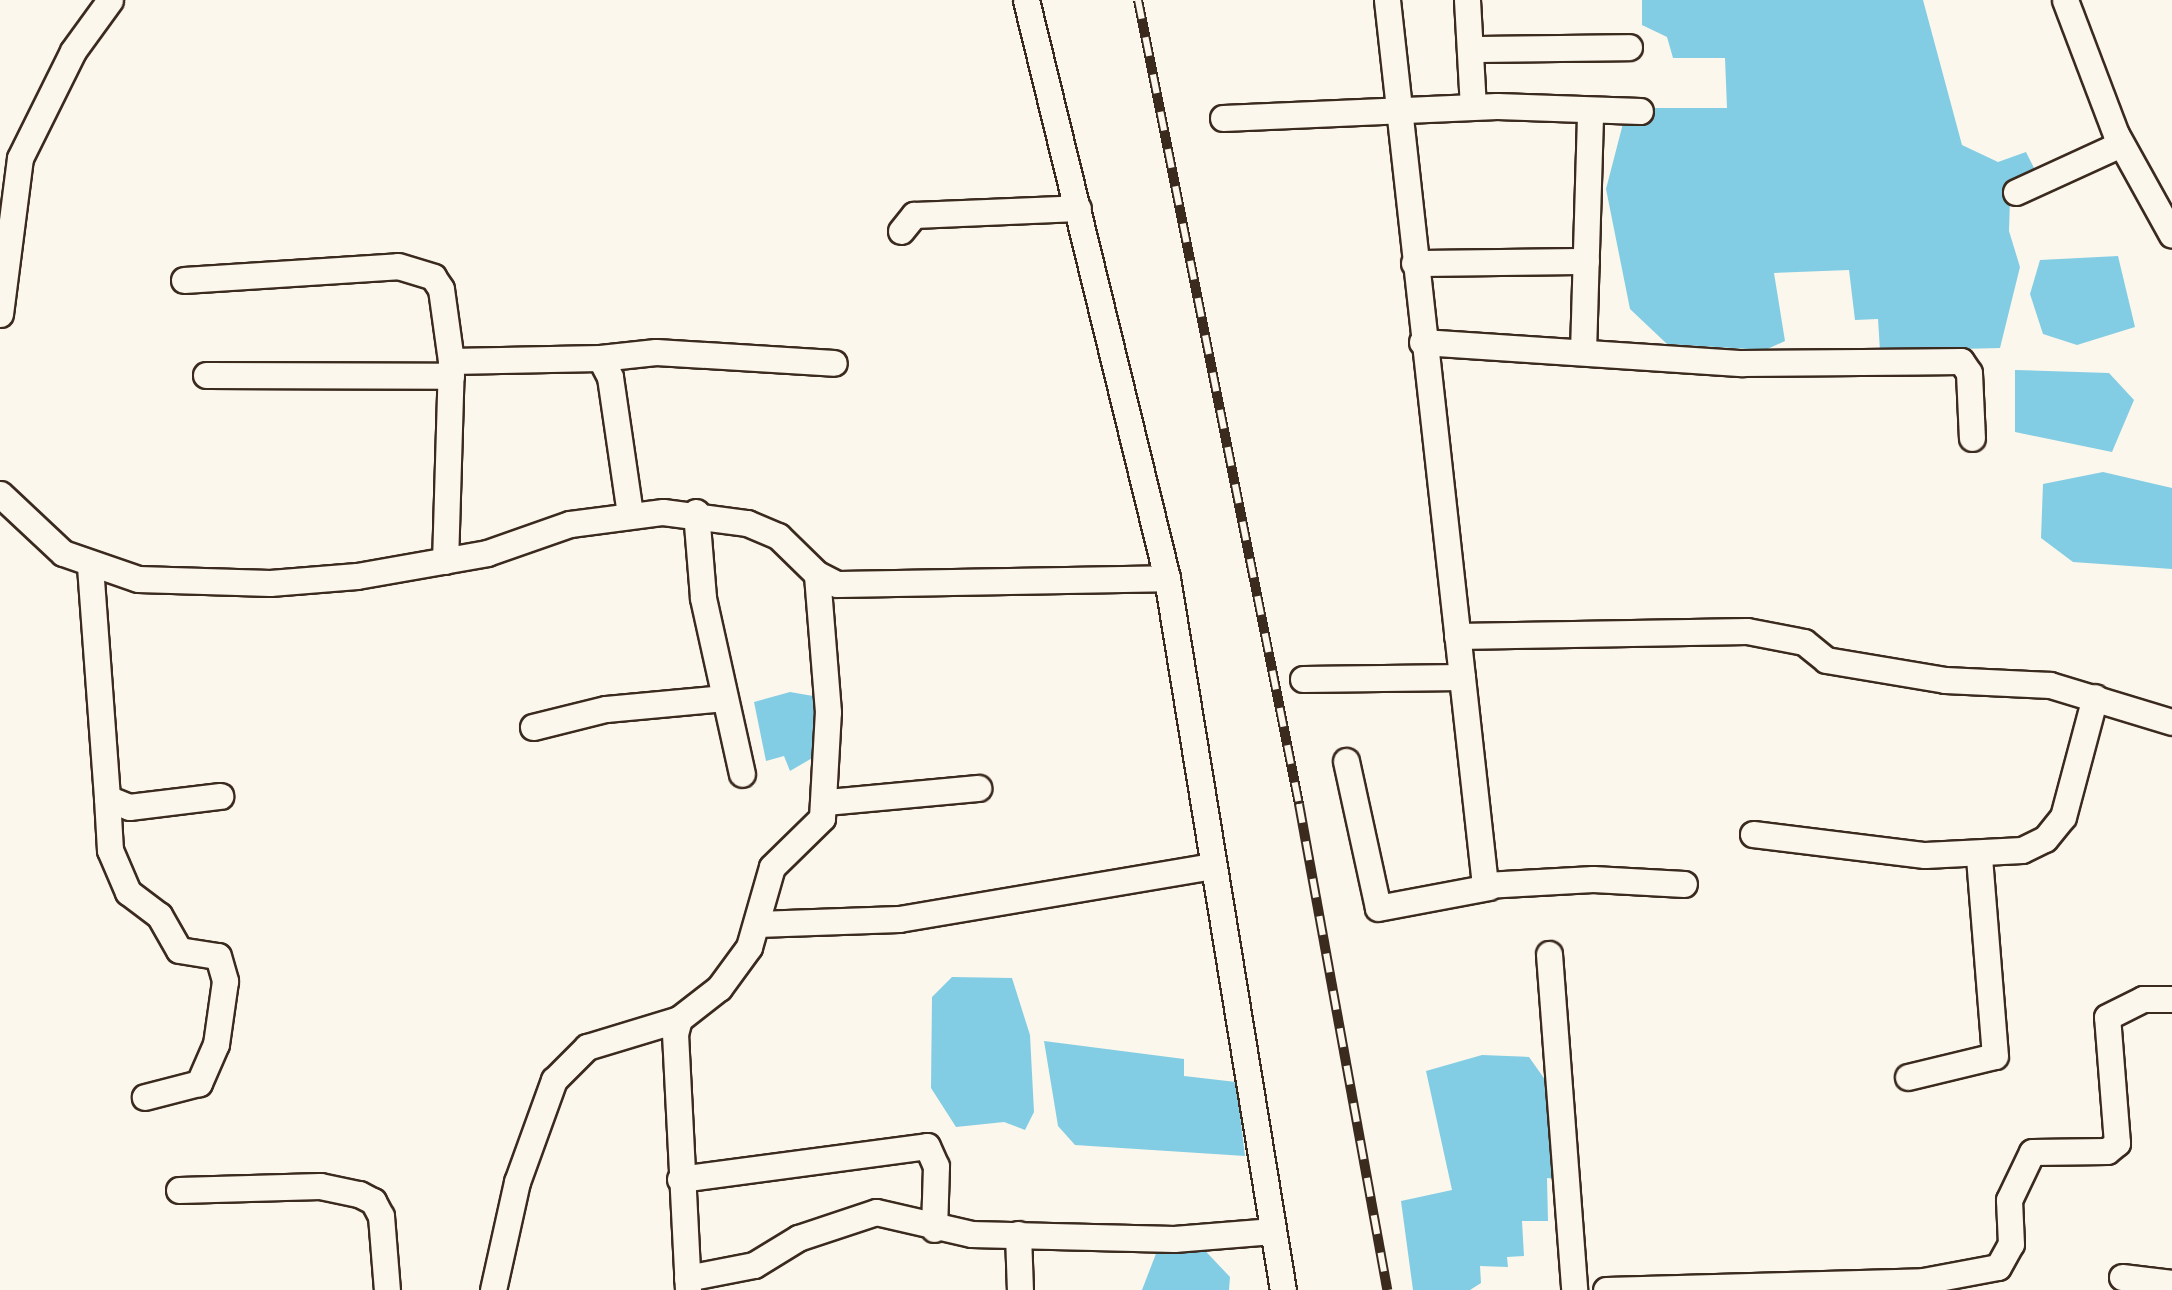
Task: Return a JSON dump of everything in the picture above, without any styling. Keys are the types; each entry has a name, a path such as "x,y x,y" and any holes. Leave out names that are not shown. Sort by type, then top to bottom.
{"street":[{"path":"0,314 20,158 74,51 110,0"},
{"path":"1026,0 1166,578 1283,1290"},
{"path":"1387,0 1422,342 1489,887"},
{"path":"1468,0 1473,106"},
{"path":"2065,0 2121,144 2172,235"},
{"path":"1470,50 1628,47"},
{"path":"1223,118 1473,106 1640,111"},
{"path":"1584,352 1590,110"},
{"path":"2016,192 2121,144"},
{"path":"901,231 914,215 1078,208"},
{"path":"1414,263 1586,260"},
{"path":"184,280 420,268 440,289 451,368 445,560"},
{"path":"1422,342 1742,363 1961,361 1970,373 1972,438"},
{"path":"206,375 451,368 656,352 834,362"},
{"path":"600,358 610,377 630,514"},
{"path":"0,494 63,553 90,566 138,579 270,583 445,560 570,524 630,514 696,512 778,536 817,574 836,584 906,586 1166,578"},
{"path":"696,512 703,598 742,774"},
{"path":"90,566 108,798 118,875 158,914 178,950 218,956 225,981 216,1044 199,1083 145,1097"},
{"path":"493,1290 517,1182 554,1080 587,1047 680,1019 733,971 757,924 772,867 813,832 826,802 828,712 817,574"},
{"path":"1457,636 1747,631 1804,642 1826,660 1946,680 2050,685 2172,722"},
{"path":"1303,679 1462,677"},
{"path":"1753,834 1925,855 2022,850 2056,831 2095,697"},
{"path":"532,726 606,709 724,698"},
{"path":"1346,761 1378,908 1489,887 1593,879 1684,884"},
{"path":"826,802 978,788"},
{"path":"108,798 129,807 220,796"},
{"path":"1908,1077 1994,1056 1979,855"},
{"path":"757,924 899,919 1212,866"},
{"path":"1548,954 1574,1290"},
{"path":"1606,1290 1923,1281 1998,1268 2011,1244 2009,1200 2032,1152 2107,1151 2117,1143 2106,1016 2143,1000 2172,999"},
{"path":"680,1019 674,1084 688,1284 754,1265 798,1238 876,1212 903,1214 934,1229 1018,1234 1174,1238 1273,1232"},
{"path":"680,1179 927,1146 936,1166 934,1229"},
{"path":"180,1190 320,1186 359,1194 373,1201 381,1216 387,1290"},
{"path":"1018,1234 1020,1290"},
{"path":"2122,1277 2172,1283"}],"water":[{"path":"1642,0 1923,0 1962,145 1998,162 2026,152 2039,178 2010,199 2009,231 2020,267 2000,348 1880,351 1878,319 1855,320 1849,270 1774,273 1785,341 1765,350 1667,344 1630,309 1606,189 1627,108 1727,108 1725,58 1673,58 1667,37 1642,25"},
{"path":"2118,256 2135,327 2077,345 2043,334 2030,294 2040,260"},
{"path":"2015,370 2109,373 2134,400 2112,452 2015,432"},
{"path":"2103,472 2172,488 2172,569 2073,562 2041,538 2043,484"},
{"path":"790,692 836,700 838,743 790,771 784,756 766,761 754,702"},
{"path":"952,977 1012,978 1030,1035 1034,1112 1025,1130 1004,1122 956,1127 931,1088 932,997"},
{"path":"1044,1041 1184,1059 1184,1076 1236,1082 1245,1156 1075,1145 1058,1126"},
{"path":"1482,1055 1529,1057 1570,1115 1557,1179 1547,1178 1548,1221 1522,1221 1524,1256 1507,1257 1508,1267 1480,1266 1481,1283 1470,1290 1413,1290 1401,1201 1452,1190 1426,1071"},
{"path":"1195,1240 1230,1277 1229,1290 1142,1290 1157,1251"}],"railway":[{"path":"1138,0 1299,804 1387,1290"}]}
